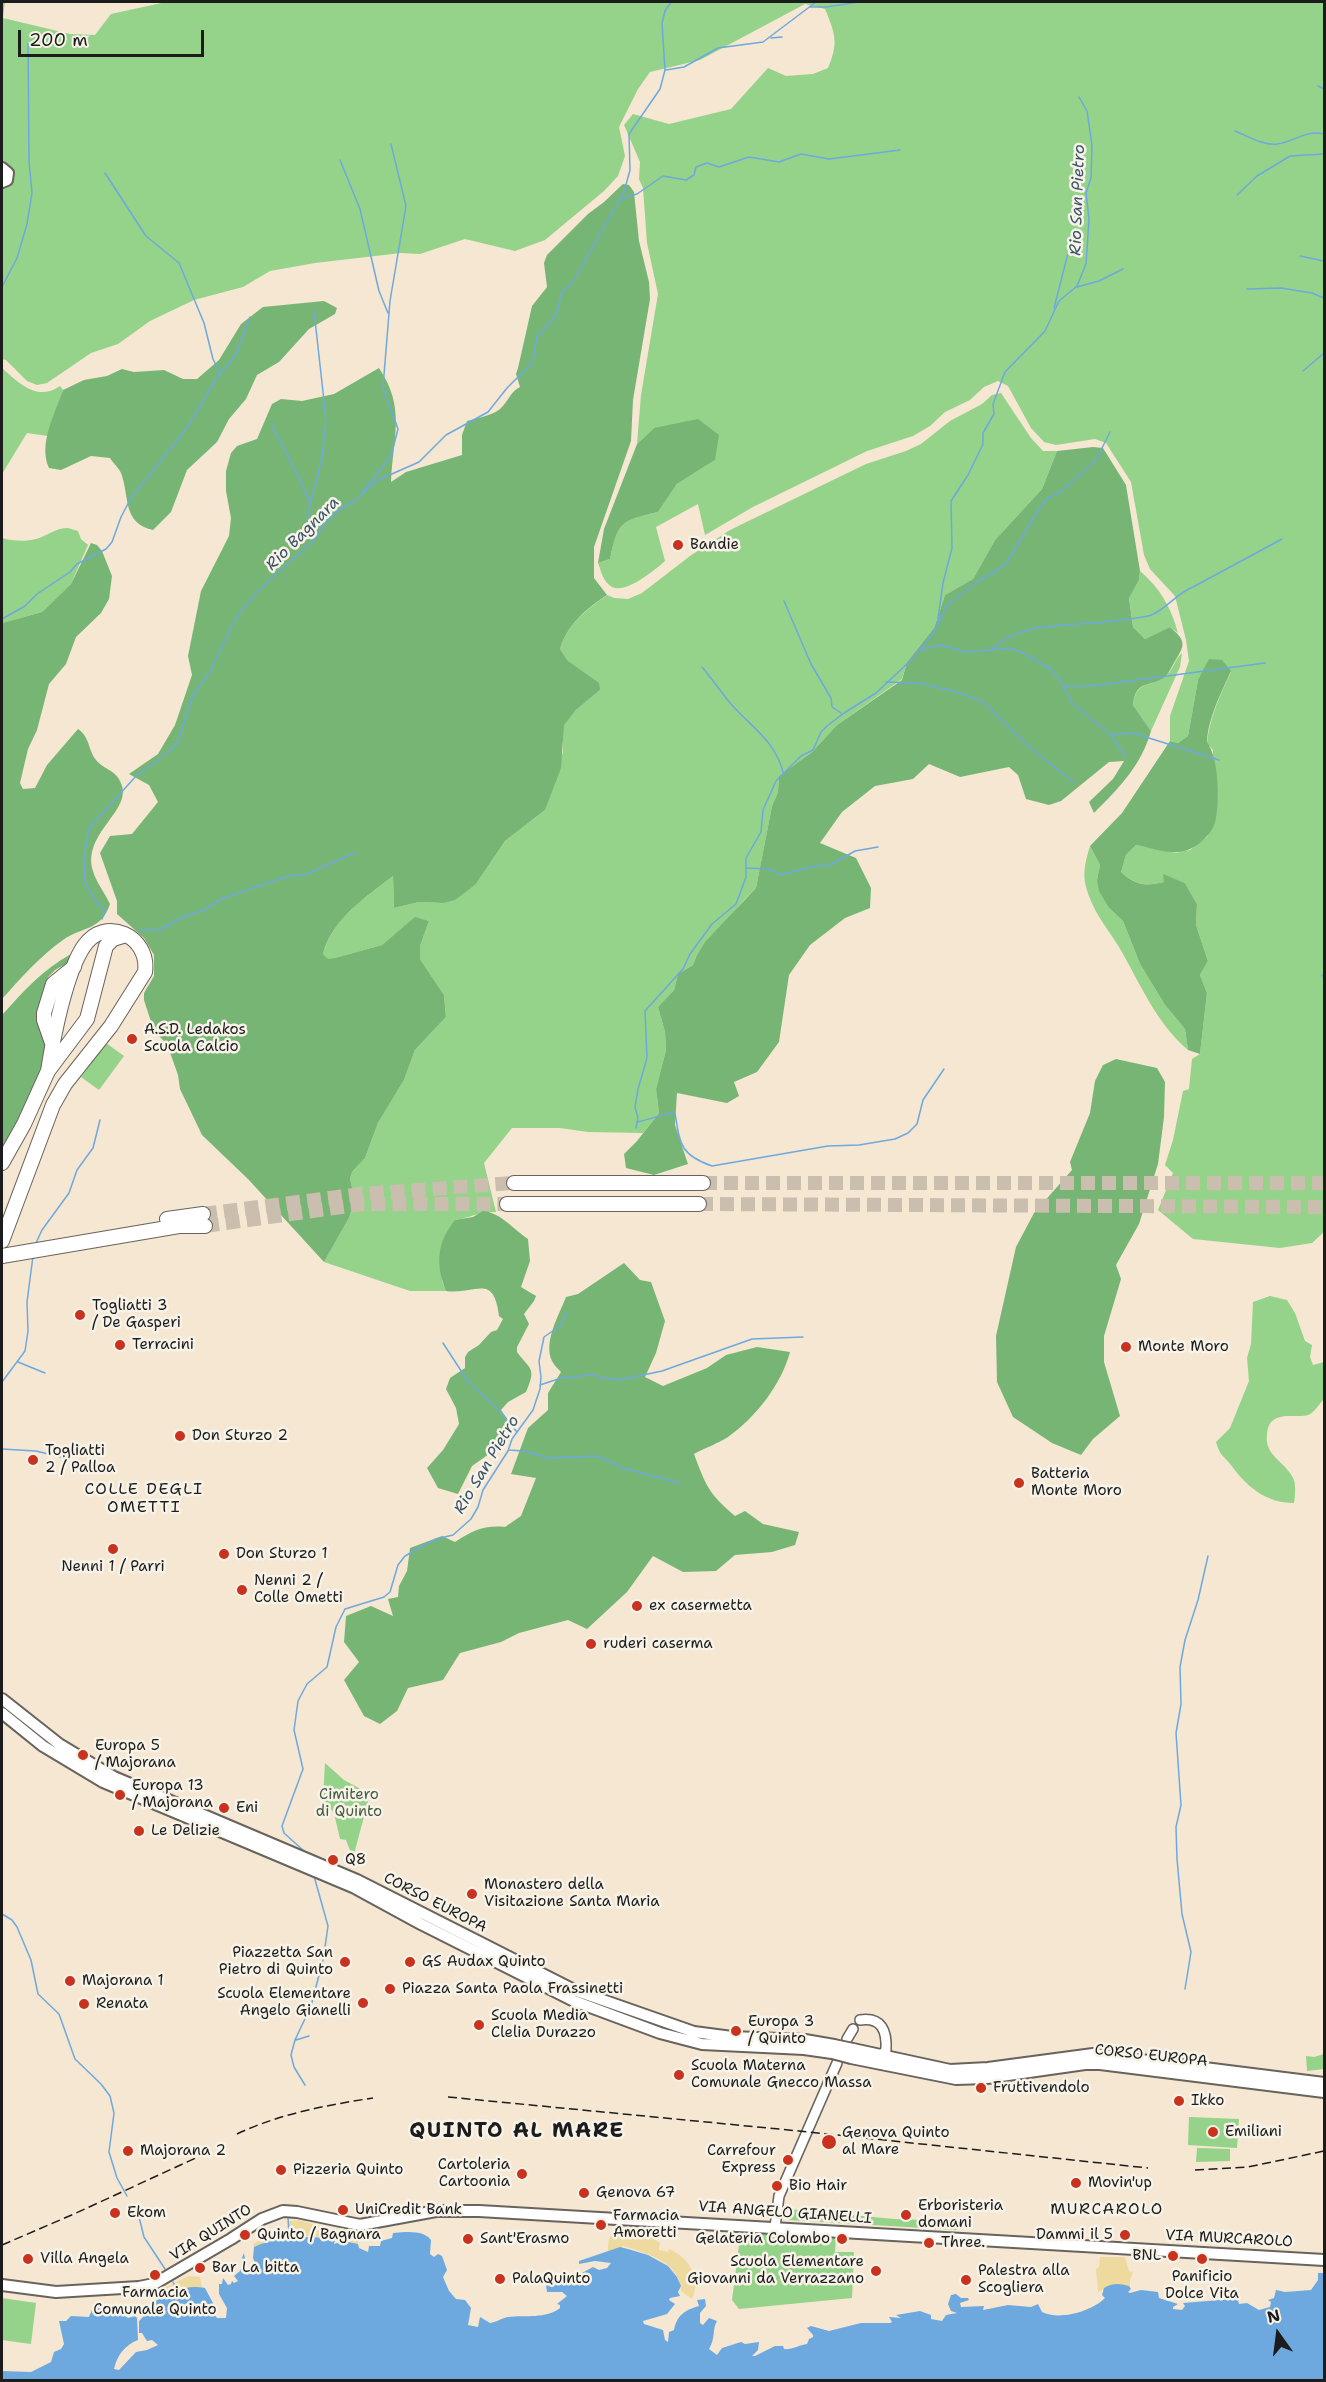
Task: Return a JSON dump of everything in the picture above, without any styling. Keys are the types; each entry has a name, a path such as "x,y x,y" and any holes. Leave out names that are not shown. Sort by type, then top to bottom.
{"highway":[{"path":"2,1241 53,1105 65,1084 111,1026 146,972 147,963 140,944 127,935 111,930 97,934 85,944 74,967 52,1043 48,1071"},
{"path":"2,1163 24,1124 48,1071 87,1019 106,946 113,939 127,935"},
{"path":"514,1183 703,1183"},
{"path":"507,1204 699,1204"},
{"path":"2,1248 204,1220"},
{"path":"2,1256 178,1222"}],"main road":[{"path":"2,168 8,173 7,180 2,182"},
{"name":"CORSO EUROPA","path":"2,1699 79,1758 114,1777 245,1837 315,1866 357,1880 567,1987 671,2026 706,2034 805,2040 834,2054 882,2056 950,2070 973,2070 1093,2054 1324,2083"},
{"name":"CORSO EUROPA","path":"2,1713 50,1750 103,1782 155,1806 245,1837"},
{"name":"CORSO EUROPA","path":"853,2054 868,2061 949,2079 970,2079 1100,2064 1324,2092"},
{"name":"VIA ANGELO GIANELLI","path":"436,2211 539,2214 1131,2248"},
{"name":"VIA QUINTO","path":"2,2285 41,2292 139,2287 169,2276 262,2219 276,2213 297,2212 360,2225 436,2211"},
{"name":"VIA MURCAROLO","path":"1131,2248 1324,2260"}],"street":[{"path":"860,2020 879,2022 885,2030 886,2050 878,2059 868,2061"},
{"path":"847,2039 853,2029"},
{"path":"775,2227 779,2196 834,2054"}],"green space":[{"path":"2,2 5,2 3,18 70,34 95,35 111,14 166,2 1324,2 1324,1232 1312,1243 1280,1248 1193,1239 1158,1210 1173,1173 1165,1165 1173,1140 1183,1091 1189,1089 1192,1059 1200,1054 1207,993 1200,975 1208,961 1196,925 1197,904 1185,883 1164,875 1164,882 1141,884 1121,872 1126,855 1136,845 1176,853 1190,850 1207,837 1214,823 1213,750 1207,743 1208,734 1216,706 1231,672 1198,680 1188,736 1178,743 1170,741 1170,716 1189,661 1186,640 1175,596 1150,569 1144,555 1131,482 1106,443 1095,439 1056,445 1044,442 1031,428 1008,386 998,381 984,387 970,400 945,412 930,426 913,436 867,451 753,507 705,535 698,504 656,527 665,561 632,584 625,587 612,587 601,573 598,563 610,559 616,537 623,525 636,518 658,512 677,484 715,460 654,428 637,444 641,395 658,294 647,243 643,188 639,179 640,162 624,125 633,114 669,124 731,109 768,68 786,76 813,74 828,68 835,45 825,9 805,4 700,60 650,72 638,89 619,127 625,156 618,176 604,191 545,240 515,251 465,239 420,254 401,253 270,271 243,287 194,300 150,321 118,344 91,353 47,383 37,385 27,381 6,360 2,359"},
{"path":"623,184 629,185 634,192 639,241 649,282 650,299 633,400 631,441 594,547 594,578 607,595 579,618 567,632 560,649 568,661 599,683 600,690 576,710 564,725 561,768 545,810 505,841 476,884 455,900 443,903 419,902 394,908 393,876 351,910 327,941 323,954 328,959 335,958 382,945 415,917 429,921 420,946 420,959 444,995 446,1017 415,1050 404,1080 378,1123 365,1158 352,1172 350,1179 355,1199 349,1218 324,1262 248,1179 202,1135 180,1089 178,1075 167,1044 154,1031 144,1000 144,993 154,976 154,955 144,938 117,914 117,901 100,853 110,836 132,834 158,802 149,785 129,774 158,754 175,725 192,675 188,656 201,591 229,536 231,518 226,491 226,471 231,453 237,446 257,439 272,404 281,399 302,401 334,394 379,368 393,396 395,410 391,482 406,472 462,455 462,435 467,421 496,411 520,387 516,374 532,306 547,287 544,263 547,255 588,214"},
{"path":"324,301 337,308 335,314 309,329 279,362 257,375 246,399 229,419 217,442 187,470 171,512 153,530 136,522 129,508 121,473 110,458 91,456 61,470 49,468 46,459 46,439 63,390 84,380 107,376 122,369 134,372 164,370 183,379 197,379 219,360 241,324 263,307"},
{"path":"2,368 29,389 44,392 60,386 63,390 48,436 27,433 2,474"},
{"path":"1001,393 1031,438 1043,451 1057,451 1042,489 995,540 973,579 945,595 934,628 907,662 902,679 837,725 812,752 779,776 778,792 772,806 756,888 696,957 693,965 678,974 674,990 658,1007 665,1032 666,1050 656,1089 659,1113 643,1133 588,1132 560,1128 512,1128 484,1163 496,1212 455,1220 442,1281 446,1291 410,1291 324,1262 349,1218 355,1199 350,1179 352,1172 365,1158 378,1123 404,1080 415,1050 446,1017 444,995 420,959 420,946 429,921 415,918 382,945 328,960 323,954 328,941 342,919 393,876 394,908 419,902 443,903 476,884 505,841 545,810 563,752 563,725 576,710 600,690 568,661 560,649 567,632 592,606 607,595 628,599 642,593 690,556 730,530 866,464 921,444 950,421 982,404 992,395"},
{"path":"698,419 719,435 715,460 677,484 658,512 636,518 623,525 616,537 610,559 598,563 604,529 637,444 654,428"},
{"path":"1103,448 1126,485 1140,571 1139,580 1129,598 1133,627 1145,639 1170,627 1182,640 1182,648 1166,676 1137,690 1133,705 1151,731 1135,766 1094,813 1089,802 1113,779 1124,761 1109,762 1061,801 1049,805 1026,799 1018,775 1009,767 960,777 929,764 913,779 875,786 842,812 820,843 856,858 871,888 870,908 845,918 810,945 789,975 779,1042 757,1072 734,1082 739,1096 727,1103 677,1093 675,1125 688,1164 654,1175 626,1168 624,1154 659,1113 656,1089 666,1050 665,1032 658,1007 674,990 678,974 693,965 705,942 756,888 772,806 778,792 779,776 812,752 837,725 902,680 907,662 934,628 945,595 973,579 995,540 1042,489 1057,451"},
{"path":"68,528 78,531 81,539 88,545 71,584 42,612 2,623 2,538 19,541 32,540 59,529"},
{"path":"91,543 97,545 102,551 112,576 109,599 101,613 76,637 66,664 49,684 37,730 28,749 20,783 23,789 35,788 47,765 78,729 85,736 99,764 114,773 120,780 123,796 99,835 91,858 94,875 110,904 102,919 91,927 63,940 46,953 2,999 2,623 42,612 71,584"},
{"path":"1140,571 1164,599 1178,633 1170,627 1145,639 1133,627 1129,597 1139,580"},
{"path":"1182,653 1180,667 1151,731 1133,705 1135,697 1141,687 1166,676"},
{"path":"1209,659 1222,660 1231,671 1216,706 1207,742 1216,769 1218,804 1215,823 1202,841 1184,851 1164,851 1136,845 1126,855 1121,872 1141,884 1164,882 1163,874 1185,883 1197,904 1196,925 1208,961 1200,975 1207,993 1200,1054 1188,1050 1185,1029 1165,1005 1140,964 1123,921 1109,908 1099,891 1097,880 1100,865 1090,846 1122,813 1170,741 1178,743 1188,736 1198,680"},
{"path":"1090,846 1100,865 1097,880 1109,908 1123,921 1140,964 1165,1005 1185,1029 1188,1050 1158,1015 1092,904 1084,877"},
{"path":"71,954 76,955 48,977 37,1016 48,1046 42,1070 2,1152 2,1015 42,974"},
{"path":"106,1043 124,1056 99,1090 81,1077"},
{"path":"1116,1059 1157,1068 1165,1082 1164,1117 1158,1164 1139,1224 1116,1265 1121,1279 1104,1336 1104,1362 1120,1416 1093,1439 1081,1455 1052,1443 1013,1417 997,1382 996,1336 1016,1247 1034,1213 1072,1170 1070,1162 1090,1113 1095,1081 1103,1065"},
{"path":"483,1211 501,1218 528,1239 530,1261 521,1287 536,1296 524,1314 529,1324 517,1347 517,1352 530,1369 531,1378 526,1392 508,1402 501,1410 508,1420 489,1454 472,1466 458,1494 438,1488 427,1468 443,1450 459,1424 456,1408 446,1389 450,1378 465,1368 465,1357 468,1352 479,1345 491,1332 497,1330 503,1319 499,1316 493,1294 488,1290 446,1291 439,1262 444,1237 455,1220 473,1217"},
{"path":"624,1263 640,1280 651,1282 665,1321 656,1353 645,1377 663,1386 707,1368 726,1355 757,1347 790,1352 774,1388 758,1410 728,1437 694,1454 709,1489 726,1508 735,1516 745,1511 763,1524 799,1532 795,1545 772,1552 735,1555 716,1571 683,1572 653,1556 627,1592 587,1629 568,1620 519,1633 501,1642 460,1653 443,1680 408,1688 397,1711 380,1724 364,1716 344,1680 359,1662 344,1642 346,1616 371,1606 393,1616 388,1599 398,1597 399,1586 407,1571 410,1548 442,1536 455,1542 478,1530 505,1527 521,1516 536,1478 511,1474 528,1428 548,1410 548,1393 561,1372 553,1362 549,1346 556,1320 566,1297 578,1294"},
{"path":"1270,1296 1287,1300 1295,1313 1305,1341 1312,1345 1310,1357 1313,1365 1324,1362 1324,1399 1308,1415 1284,1416 1273,1421 1267,1434 1267,1442 1272,1454 1294,1480 1294,1503 1266,1497 1251,1487 1222,1455 1216,1442 1230,1428 1249,1381 1247,1358 1251,1344 1253,1302"},
{"name":"Cimitero di Quinto","path":"325,1763 344,1780 370,1794 353,1858 346,1840 340,1839 334,1813 323,1799"},
{"path":"1324,2054 1324,2069 1307,2071 1306,2056 1314,2057"},
{"name":"Emiliani","path":"1189,2117 1239,2119 1237,2148 1188,2145"},
{"path":"1197,2148 1230,2149 1230,2161 1196,2162"},
{"path":"789,2209 894,2219 958,2221 957,2230 788,2220"},
{"path":"744,2231 836,2237 835,2252 854,2252 852,2298 739,2309 732,2300 740,2237"},
{"path":"2,2298 36,2303 31,2344 2,2340"}],"sand":[{"path":"298,2220 358,2236 358,2244 325,2237 304,2236 274,2240 254,2247 253,2244 275,2231 285,2230 285,2233 289,2233 289,2221"},
{"path":"620,2226 648,2227 647,2235 660,2243 659,2250 668,2252 669,2249 688,2263 692,2269 695,2284 692,2299 681,2291 675,2273 661,2260 623,2246 615,2252 608,2252 609,2238 619,2231"},
{"path":"1100,2257 1125,2257 1129,2271 1133,2272 1130,2289 1115,2284 1098,2292 1096,2269 1099,2267"},
{"path":"189,2276 200,2277 202,2287 177,2290 152,2304 151,2294"}],"water":[{"path":"416,2232 429,2237 431,2240 430,2254 434,2257 438,2254 442,2256 447,2270 443,2277 449,2291 456,2299 465,2300 471,2308 468,2325 478,2327 480,2317 490,2323 508,2317 548,2314 560,2308 557,2304 567,2296 562,2292 547,2292 546,2285 551,2281 552,2272 565,2278 593,2267 599,2270 607,2268 611,2263 595,2261 579,2264 579,2261 620,2247 648,2255 668,2266 681,2286 678,2292 680,2296 669,2300 675,2304 667,2314 643,2321 644,2324 663,2330 665,2340 668,2342 669,2332 674,2330 680,2317 686,2311 699,2306 697,2300 705,2299 706,2306 700,2313 700,2323 703,2325 709,2318 717,2321 709,2349 717,2355 722,2348 741,2342 745,2344 759,2342 758,2350 752,2356 775,2346 783,2346 787,2349 807,2344 813,2337 807,2328 811,2326 829,2331 861,2323 890,2323 892,2322 889,2317 901,2318 896,2315 920,2311 931,2315 931,2319 942,2321 946,2315 957,2313 951,2311 948,2304 951,2295 956,2294 969,2300 960,2303 961,2307 984,2306 983,2310 1008,2305 1031,2307 1038,2304 1042,2312 1049,2315 1066,2315 1084,2311 1099,2303 1105,2298 1102,2295 1104,2288 1119,2284 1129,2286 1131,2289 1128,2292 1130,2293 1141,2290 1158,2292 1159,2298 1178,2304 1173,2309 1182,2310 1185,2306 1183,2303 1232,2299 1238,2300 1239,2304 1247,2303 1259,2310 1270,2307 1271,2302 1268,2300 1274,2298 1276,2290 1285,2292 1311,2290 1318,2280 1318,2273 1324,2273 1324,2380 2,2380 2,2371 31,2372 51,2362 54,2352 61,2349 64,2344 59,2321 66,2321 71,2316 89,2317 94,2305 108,2305 128,2318 135,2316 137,2318 138,2340 119,2355 114,2369 119,2370 136,2352 158,2345 152,2340 147,2341 142,2333 139,2333 139,2321 153,2307 152,2304 164,2296 184,2288 205,2288 214,2305 214,2314 217,2318 226,2318 227,2308 219,2294 219,2284 222,2284 223,2278 228,2285 232,2281 234,2283 238,2281 234,2276 240,2271 244,2253 247,2270 252,2271 257,2268 253,2258 254,2247 284,2238 314,2237 335,2239 334,2244 344,2241 358,2244 359,2248 368,2252 369,2246 380,2246 381,2241 392,2238 393,2233"}],"waterway":[{"name":"Rio Bagnara","path":"102,919 105,911 95,900 85,882 84,860 89,828 137,775 178,742 193,695 209,673 243,608 262,587 313,541 325,523 339,510 357,499 376,481 419,462 446,435 488,412 507,388 533,362 537,337 556,315 562,292 573,282 624,192 630,170 629,134 660,89 665,70 662,23 665,11 671,2"},
{"path":"666,70 684,67 718,48 763,42 816,2"},
{"path":"809,7 859,2"},
{"path":"771,38 782,37"},
{"path":"2,287 17,258 27,224 32,193 29,161 28,43"},
{"path":"1318,86 1324,89"},
{"name":"Rio San Pietro","path":"937,625 943,583 952,548 951,501 968,475 983,444 983,433 994,414 993,404 1005,372 1045,331 1059,301 1077,286 1086,264 1089,219 1086,193 1091,178 1092,145 1087,111 1079,97"},
{"path":"1235,131 1267,144 1283,143 1306,134 1324,134"},
{"path":"363,492 391,456 398,429 383,387 390,301 406,206 391,144"},
{"path":"621,199 637,194 663,176 686,180 694,175 696,167 707,163 719,167 749,157 779,162 801,154 829,159 900,150"},
{"path":"1237,195 1257,176 1290,156 1324,154"},
{"path":"340,160 360,209 379,291 388,313"},
{"path":"105,173 146,236 179,263 204,323 213,359 221,375"},
{"path":"1054,308 1074,230"},
{"path":"1300,256 1324,261"},
{"path":"1077,287 1099,281 1123,269"},
{"path":"1247,289 1281,288 1312,293 1324,298"},
{"path":"314,311 326,419 322,458 307,518 314,537"},
{"path":"2,619 25,606 37,594 70,572 77,564 106,549 112,542 131,498 187,428 214,382 236,354 250,317"},
{"path":"1303,371 1324,353"},
{"path":"271,424 297,473 310,504"},
{"name":"Rio San Pietro","path":"636,1128 638,1118 635,1107 647,1058 645,1011 683,969 690,954 712,924 736,904 746,877 746,858 761,832 763,810 776,781 801,756 813,750 821,732 827,726 876,693 909,662 933,634 947,606 952,601 1007,562 1041,506 1048,498 1062,491 1096,460 1110,432"},
{"path":"990,651 1012,635 1038,628 1148,616 1181,593 1282,539"},
{"path":"784,601 811,664 831,698 832,707 841,713"},
{"path":"920,650 939,645 965,652 1011,648 1021,652 1049,668 1058,677 1072,703 1111,735 1125,756"},
{"path":"1064,686 1092,686 1265,663"},
{"path":"702,667 731,704 769,744 784,775"},
{"path":"886,682 919,683 982,701 1025,743 1073,782"},
{"path":"1111,735 1133,733 1219,760"},
{"path":"747,868 768,869 781,875 832,864 855,851 878,847"},
{"path":"140,930 159,930 185,916 204,910 221,899 288,876 307,874 356,852"},
{"path":"637,1122 675,1113 683,1147 693,1157 712,1166 828,1146 859,1145 895,1139 908,1133 917,1124 923,1100 944,1069"},
{"name":"Rio Bagnara","path":"36,1243 42,1230 69,1193 77,1170 93,1148 100,1120"},
{"name":"Rio Bagnara","path":"2,1382 25,1351 28,1331 27,1302 33,1256"},
{"name":"Rio San Pietro","path":"304,1851 284,1833 282,1826 303,1769 294,1730 298,1701 307,1684 327,1667 336,1627 345,1609 384,1597 390,1592 398,1565 405,1556 436,1539 453,1535 471,1519 478,1507 483,1490 508,1451 512,1439 533,1410 540,1389 539,1361 544,1337 560,1326 567,1312"},
{"path":"540,1385 561,1378 591,1375 619,1380 662,1371 752,1339 803,1337"},
{"path":"443,1343 469,1383 496,1407 517,1432"},
{"path":"18,1362 45,1373"},
{"path":"2,1449 36,1451 69,1459"},
{"path":"509,1450 523,1451 548,1458 598,1456 622,1468 680,1483"},
{"path":"1185,1989 1191,1952 1182,1914 1177,1859 1176,1827 1181,1805 1176,1733 1181,1704 1180,1667 1208,1556"},
{"path":"314,1876 328,1926 325,1947"},
{"name":"Rio Bagnara","path":"2,1914 12,1920 17,1927 31,1960 38,1994 59,2014 75,2059 110,2096 114,2113 109,2152 117,2178 127,2196"},
{"name":"Rio San Pietro","path":"305,2085 294,2067 291,2055 295,2040 311,2006 325,1952"},
{"path":"296,2040 309,2036"},
{"name":"Rio Bagnara","path":"134,2207 138,2213 144,2237 165,2269"},
{"path":"288,2217 289,2236"},
{"name":"Rio Bagnara","path":"173,2282 177,2290"}],"tunnel":[{"path":"203,1214 362,1194 514,1183"},
{"path":"703,1183 1324,1183"},
{"path":"205,1226 363,1204 507,1204"},
{"path":"699,1204 1324,1207"}],"railway":[{"path":"448,2097 1148,2168"},
{"path":"237,2134 304,2111 373,2098"},
{"path":"1195,2170 1248,2167 1324,2151"},
{"path":"2,2245 200,2156"}],"place":[{"name":"Bandie","path":"678,545"},
{"name":"A.S.D. Ledakos Scuola Calcio","path":"132,1039"},
{"name":"Togliatti 3 / De Gasperi","path":"80,1315"},
{"name":"Terracini","path":"120,1345"},
{"name":"Monte Moro","path":"1126,1347"},
{"name":"Don Sturzo 2","path":"180,1436"},
{"name":"Togliatti 2 / Palloa","path":"33,1460"},
{"name":"Batteria Monte Moro","path":"1019,1483"},
{"name":"Nenni 1 / Parri","path":"113,1549"},
{"name":"Don Sturzo 1","path":"224,1554"},
{"name":"Nenni 2 / Colle Ometti","path":"242,1590"},
{"name":"ex casermetta","path":"637,1606"},
{"name":"ruderi caserma","path":"591,1644"},
{"name":"Europa 5 / Majorana","path":"83,1755"},
{"name":"Europa 13 / Majorana","path":"120,1795"},
{"name":"Eni","path":"224,1808"},
{"name":"Le Delizie","path":"139,1831"},
{"name":"Q8","path":"333,1860"},
{"name":"Monastero della Visitazione Santa Maria","path":"472,1894"},
{"name":"Piazzetta San Pietro di Quinto","path":"345,1962"},
{"name":"GS Audax Quinto","path":"410,1962"},
{"name":"Majorana 1","path":"70,1981"},
{"name":"Piazza Santa Paola Frassinetti","path":"390,1989"},
{"name":"Scuola Elementare Angelo Gianelli","path":"363,2003"},
{"name":"Renata","path":"84,2004"},
{"name":"Scuola Media Clelia Durazzo","path":"479,2025"},
{"name":"Europa 3 / Quinto","path":"736,2031"},
{"name":"Scuola Materna Comunale Gnecco Massa","path":"679,2075"},
{"name":"Fruttivendolo","path":"981,2088"},
{"name":"Ikko","path":"1179,2101"},
{"name":"Emiliani","path":"1213,2132"},
{"name":"Genova Quinto al Mare","path":"829,2142"},
{"name":"Majorana 2","path":"128,2151"},
{"name":"Carrefour Express","path":"788,2160"},
{"name":"Pizzeria Quinto","path":"281,2170"},
{"name":"Cartoleria Cartoonia","path":"522,2174"},
{"name":"Movin'up","path":"1076,2183"},
{"name":"Bio Hair","path":"777,2186"},
{"name":"Genova 67","path":"584,2193"},
{"name":"UniCredit Bank","path":"343,2210"},
{"name":"Ekom","path":"115,2213"},
{"name":"Erboristeria domani","path":"906,2215"},
{"name":"Farmacia Amoretti","path":"601,2225"},
{"name":"Quinto / Bagnara","path":"245,2235"},
{"name":"Dammi il 5","path":"1125,2235"},
{"name":"Sant'Erasmo","path":"468,2239"},
{"name":"Gelateria Colombo","path":"842,2239"},
{"name":"Three.","path":"929,2243"},
{"name":"BNL","path":"1173,2256"},
{"name":"Villa Angela","path":"28,2259"},
{"name":"Panificio Dolce Vita","path":"1202,2259"},
{"name":"Bar La bitta","path":"200,2268"},
{"name":"Scuola Elementare Giovanni da Verrazzano","path":"876,2271"},
{"name":"Farmacia Comunale Quinto","path":"155,2275"},
{"name":"PalaQuinto","path":"500,2279"},
{"name":"Palestra alla Scogliera","path":"966,2280"}],"district":[{"name":"COLLE DEGLI OMETTI","path":"144,1499"},
{"name":"QUINTO AL MARE","path":"517,2132"},
{"name":"MURCAROLO","path":"1107,2210"}]}
